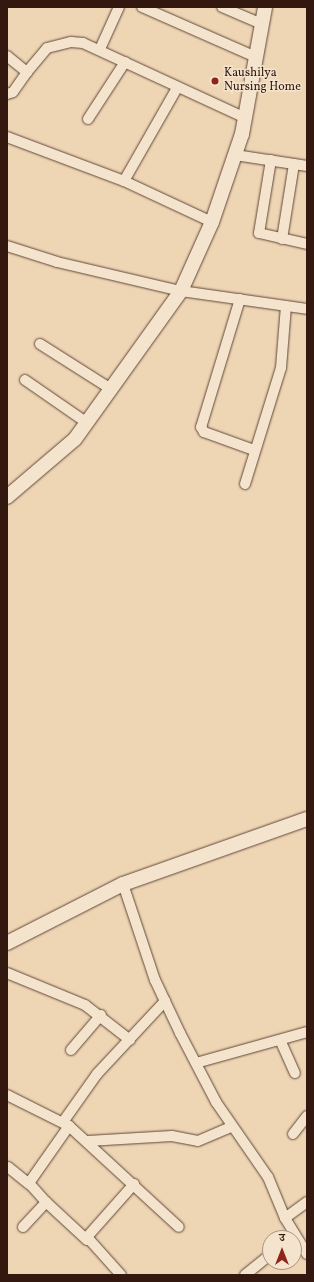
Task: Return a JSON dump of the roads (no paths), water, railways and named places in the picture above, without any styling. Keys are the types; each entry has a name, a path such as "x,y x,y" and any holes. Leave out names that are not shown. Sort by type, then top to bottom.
{"main road":[{"path":"7,497 41,472 75,439 181,291 212,222 235,155 245,118 265,7"},
{"path":"7,943 123,884 307,819"}],"street":[{"path":"100,49 119,7"},
{"path":"142,7 256,57"},
{"path":"222,7 262,24"},
{"path":"7,94 13,92 47,48 57,44 71,42 100,49 177,88 245,118"},
{"path":"7,56 27,72"},
{"path":"88,119 125,62"},
{"path":"124,181 177,88"},
{"path":"7,137 124,181 212,222"},
{"path":"235,155 307,166"},
{"path":"271,160 259,233 307,244"},
{"path":"282,239 294,164"},
{"path":"7,246 57,262 181,291 307,309"},
{"path":"240,300 201,427 204,432 254,450"},
{"path":"245,484 254,450 281,368 286,306"},
{"path":"40,344 111,389"},
{"path":"25,380 87,423"},
{"path":"123,884 165,1001 196,1063 231,1127 268,1177 290,1230"},
{"path":"7,973 100,1015 130,1040"},
{"path":"29,1184 97,1074 165,1001"},
{"path":"71,1050 100,1015"},
{"path":"196,1063 281,1042 307,1032"},
{"path":"281,1042 295,1073"},
{"path":"7,1094 66,1124 88,1141 180,1227"},
{"path":"293,1134 307,1116"},
{"path":"88,1141 172,1136 198,1141 231,1127"},
{"path":"8,1167 29,1184 121,1275"},
{"path":"87,1240 134,1184"},
{"path":"23,1227 46,1202"},
{"path":"284,1218 307,1202"},
{"path":"244,1275 262,1261"}],"place":[{"name":"Kaushilya Nursing Home","path":"215,81"}]}
